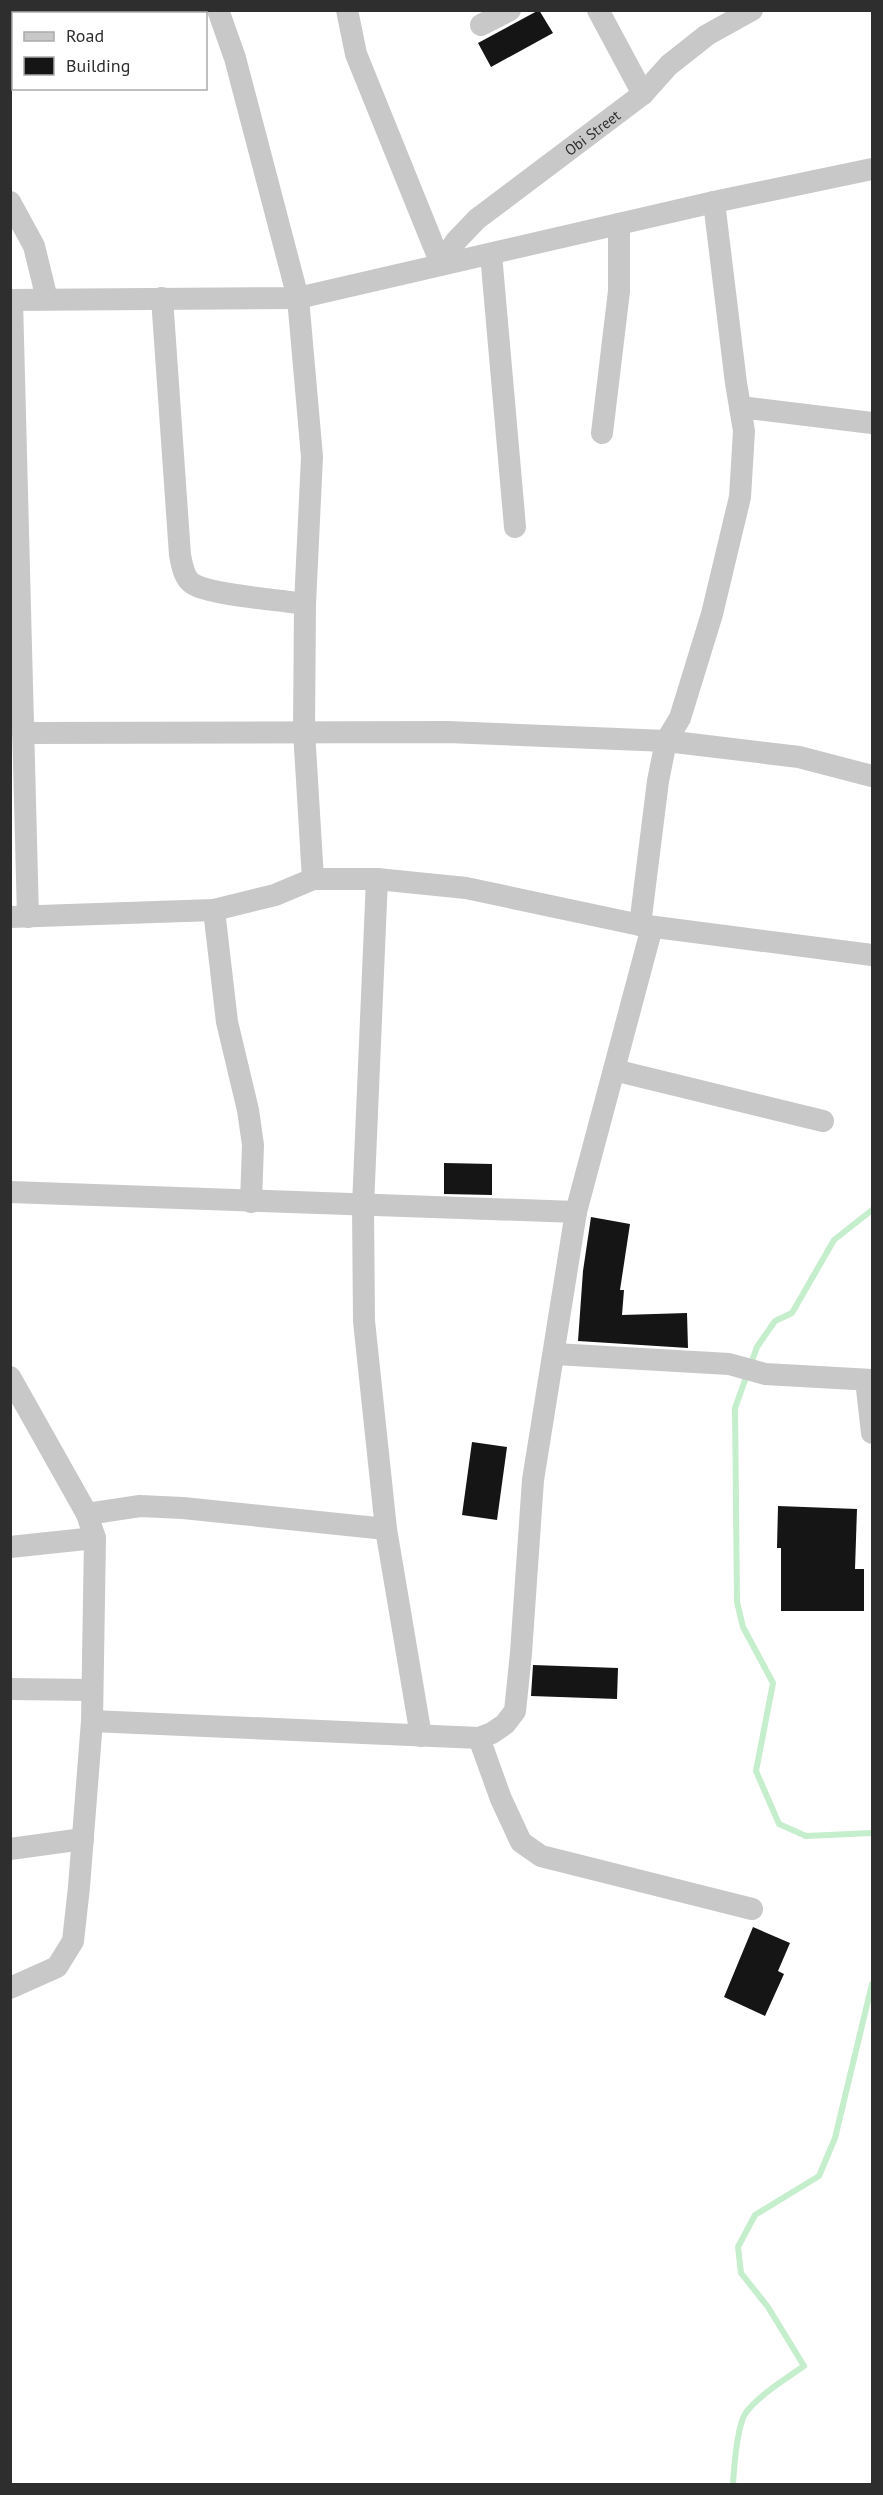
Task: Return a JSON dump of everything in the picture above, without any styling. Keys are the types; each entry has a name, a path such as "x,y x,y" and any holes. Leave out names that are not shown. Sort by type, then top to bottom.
{"street":[{"path":"218,10 235,58 298,298 312,457 305,604 304,731 313,879"},
{"path":"347,10 356,54 441,264"},
{"path":"482,25 510,10"},
{"path":"598,10 643,94"},
{"name":"Obi Street","path":"441,264 456,241 477,219 643,94 669,65 707,35 752,10"},
{"path":"873,169 714,202 298,298 11,300 23,733 19,917 214,910 275,895 313,879 377,879 466,888 646,926 873,956"},
{"path":"10,202 34,246 47,299"},
{"path":"92,1721 479,1738 505,1724 514,1711 521,1653 533,1480 576,1212 614,1070 646,926 666,741 680,718 709,624 740,497 744,431 714,202"},
{"path":"602,433 619,291 619,224"},
{"path":"490,254 515,527"},
{"path":"162,298 180,555 184,573 192,584 213,591 305,604"},
{"path":"740,407 873,423"},
{"path":"23,733 447,732 666,741 799,757 873,776"},
{"path":"377,879 363,1206 363,1321 386,1529 421,1736"},
{"path":"214,910 226,1022 248,1110 253,1145 251,1202"},
{"path":"614,1070 823,1121"},
{"path":"10,1192 576,1212"},
{"path":"555,1354 729,1364 765,1374 869,1380 873,1433"},
{"path":"10,1377 87,1514 95,1538 92,1721 73,1941 57,1967 10,1988"},
{"path":"87,1514 151,1506 386,1529"},
{"path":"10,1547 95,1538"},
{"path":"10,1689 92,1690"},
{"path":"479,1738 501,1799 521,1842 541,1856 752,1909"},
{"path":"10,1849 83,1839"}],"building":[{"path":"539,10 553,33 491,67 478,43"},
{"path":"444,1163 492,1164 492,1195 444,1194"},
{"path":"591,1217 630,1224 620,1290 624,1290 622,1315 687,1313 688,1348 578,1341 583,1271"},
{"path":"472,1442 507,1447 497,1520 462,1515"},
{"path":"778,1506 857,1509 855,1569 864,1569 864,1611 781,1611 781,1548 777,1548"},
{"path":"533,1665 618,1668 617,1699 531,1696"},
{"path":"753,1927 790,1943 778,1971 784,1974 765,2016 724,1997"}],"waterway":[{"path":"872,1210 834,1240 792,1313 775,1321 757,1347 735,1408 737,1602 743,1627 773,1683 756,1771 779,1824 806,1836 872,1833"},
{"path":"733,2484 738,2438 745,2414 764,2395 804,2366 768,2307 741,2273 738,2247 755,2215 819,2176 835,2138 872,1984"}]}
